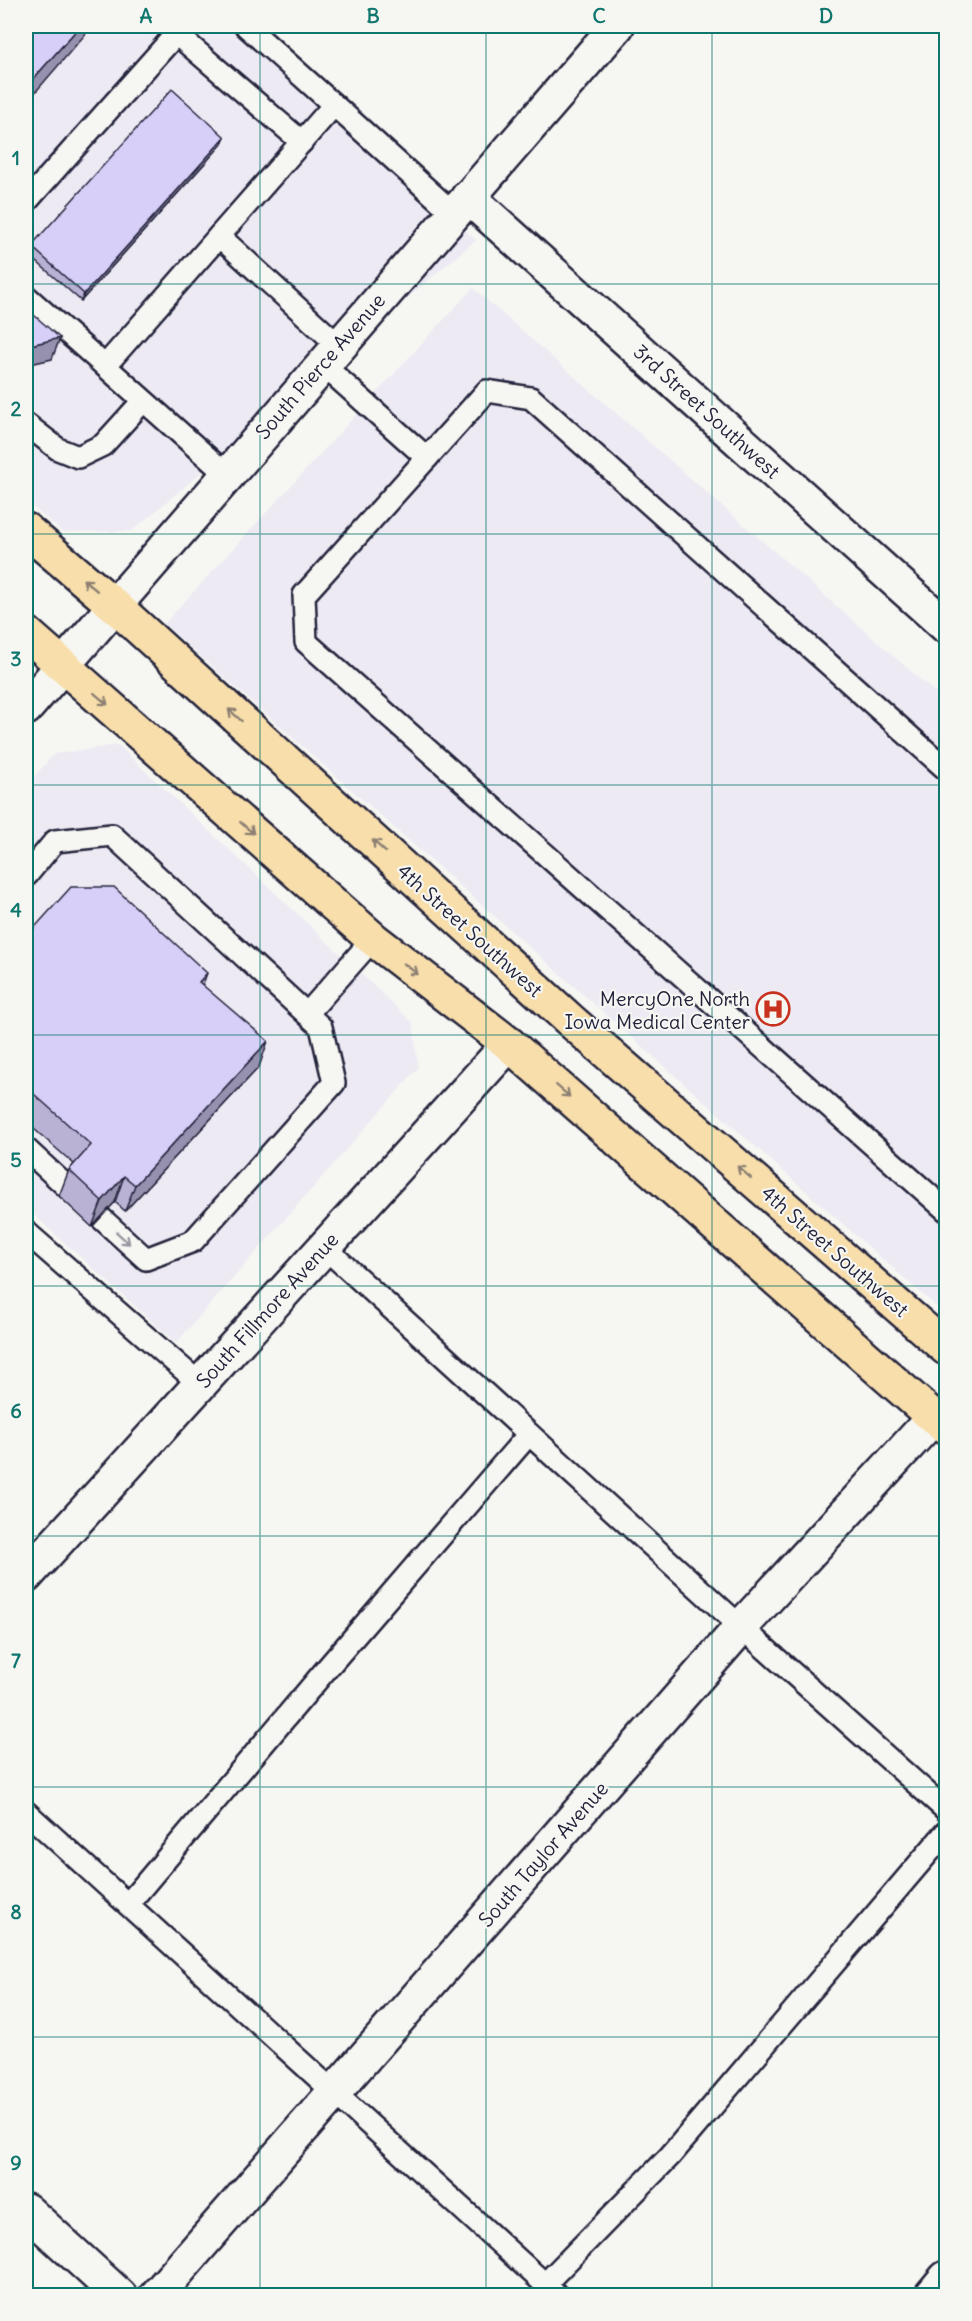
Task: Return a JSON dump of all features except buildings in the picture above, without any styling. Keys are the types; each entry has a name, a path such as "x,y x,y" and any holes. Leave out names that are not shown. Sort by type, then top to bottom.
{"main road":[{"name":"4th Street Southwest","path":"26,530 115,606 571,1021 946,1348"},
{"path":"26,633 373,939 509,1044 940,1422"}],"street":[{"name":"South Pierce Avenue","path":"26,708 226,474 617,26"},
{"name":"3rd Street Southwest","path":"461,205 946,626"},
{"name":"South Fillmore Avenue","path":"26,1576 509,1044"},
{"name":"South Taylor Avenue","path":"156,2295 741,1627 940,1422"},
{"path":"26,2210 120,2295"},
{"path":"931,2295 946,2278"}],"lane":[{"path":"246,26 334,105 461,205"},
{"path":"26,202 171,30 302,142"},
{"path":"105,366 334,105"},
{"path":"219,236 427,458"},
{"path":"26,296 226,474"},
{"path":"946,769 531,398 487,392 304,595 306,642 946,1210"},
{"path":"26,424 58,449 78,457 103,446 143,401"},
{"path":"26,876 56,841 112,835 321,1027 334,1083 193,1241 146,1259 101,1218"},
{"path":"307,1014 373,939"},
{"path":"26,1149 67,1187"},
{"path":"26,1232 200,1384"},
{"path":"324,1247 741,1627 946,1810"},
{"path":"128,1904 336,1657 529,1434"},
{"path":"26,1812 551,2290 670,2156 946,1832"}],"shaded area":[{"path":"26,26 239,26 476,240 132,531 62,532 26,501"},
{"name":"MercyOne North Iowa Medical Center","path":"473,288 946,702 946,1315 164,624"},
{"path":"118,745 413,1023 418,1068 176,1343 36,1217 26,1202 26,786 54,754"}],"place":[{"name":"MercyOne North Iowa Medical Center","path":"773,1009"}]}
